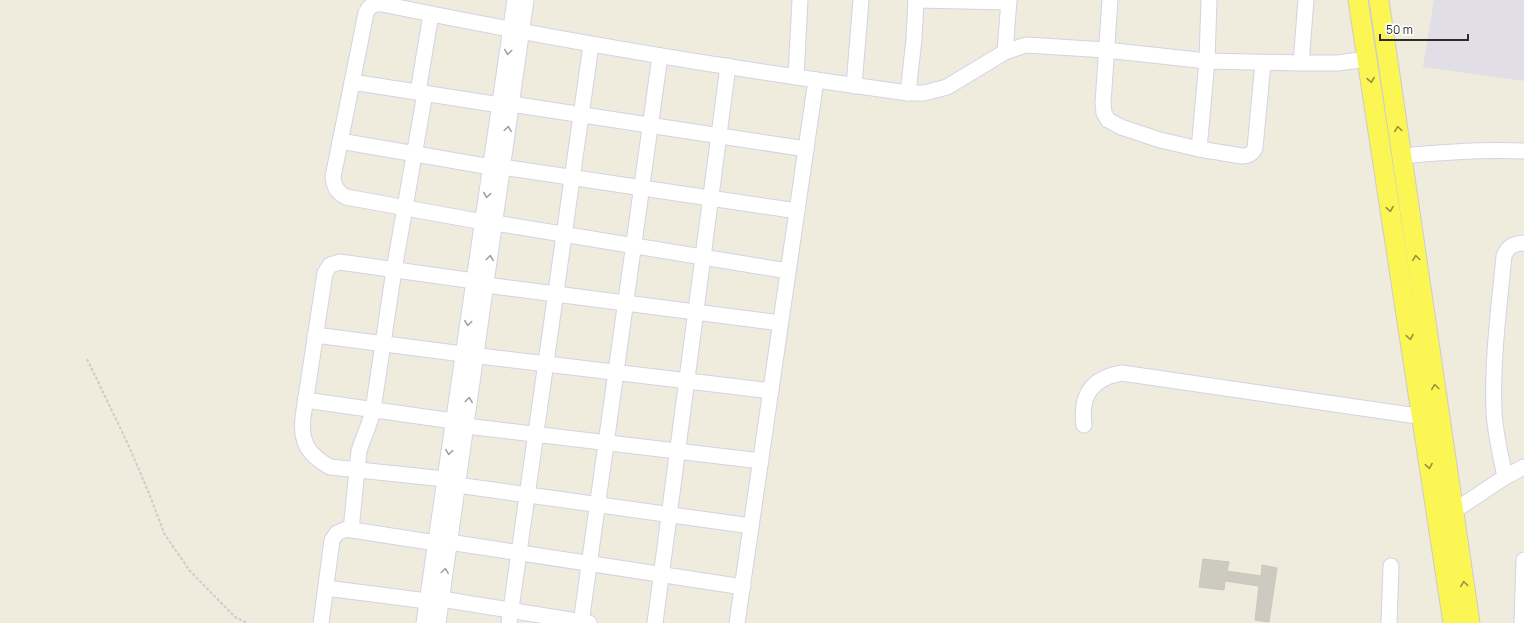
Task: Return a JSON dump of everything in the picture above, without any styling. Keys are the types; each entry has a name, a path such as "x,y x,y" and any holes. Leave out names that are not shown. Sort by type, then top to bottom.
{"main road":[{"path":"1358,0 1431,418 1454,511 1470,623"},
{"path":"1379,0 1402,156 1453,623"},
{"path":"1364,37 1384,33"}],"street":[{"path":"424,623 434,600 506,105 516,31 516,0"},
{"path":"516,31 526,0"},
{"path":"796,77 800,0"},
{"path":"854,86 861,0"},
{"path":"908,93 914,39 916,0 1008,1 1005,52"},
{"path":"1110,0 1103,103 1104,113 1108,120 1121,127 1160,140 1199,149 1247,156 1253,152 1255,148 1263,63"},
{"path":"1199,149 1207,61 1208,0"},
{"path":"1301,63 1306,0"},
{"path":"788,271 406,208 346,197 340,194 336,189 333,176 366,13 374,4 382,4 591,45 908,93 924,93 947,87 1005,52 1026,45 1106,50 1207,61 1301,63 1338,62 1368,59"},
{"path":"351,530 358,451 362,438 370,424 373,410 394,270 415,154 431,14"},
{"path":"510,617 591,45"},
{"path":"326,588 434,600 510,617 584,623 590,563 606,443 660,56"},
{"path":"655,623 728,66"},
{"path":"737,623 816,80"},
{"path":"352,82 806,149"},
{"path":"340,141 497,167 797,211"},
{"path":"1402,156 1450,151 1524,151"},
{"path":"1505,477 1497,439 1494,412 1494,357 1504,256 1507,248 1514,244 1524,243"},
{"path":"751,526 527,495 451,482 330,467 319,461 310,452 304,441 302,429 305,400 325,273 330,265 340,262 556,294 780,323"},
{"path":"315,335 771,391"},
{"path":"1084,425 1082,413 1084,401 1090,390 1104,378 1122,373 1431,418"},
{"path":"305,400 459,424 761,462"},
{"path":"1454,511 1505,477 1524,467"},
{"path":"321,623 333,536 341,530 351,530 519,552 742,587"},
{"path":"1522,623 1524,560"},
{"path":"1389,623 1391,566"},
{"path":"434,600 438,623"}],"path":[{"path":"87,359 127,442 166,535 190,571 235,617 247,623"}],"shaded area":[{"path":"1434,0 1524,0 1524,81 1423,67"}],"building":[{"path":"1203,559 1229,562 1227,571 1261,576 1262,565 1277,568 1269,622 1255,620 1259,586 1225,581 1224,590 1199,587"}]}
